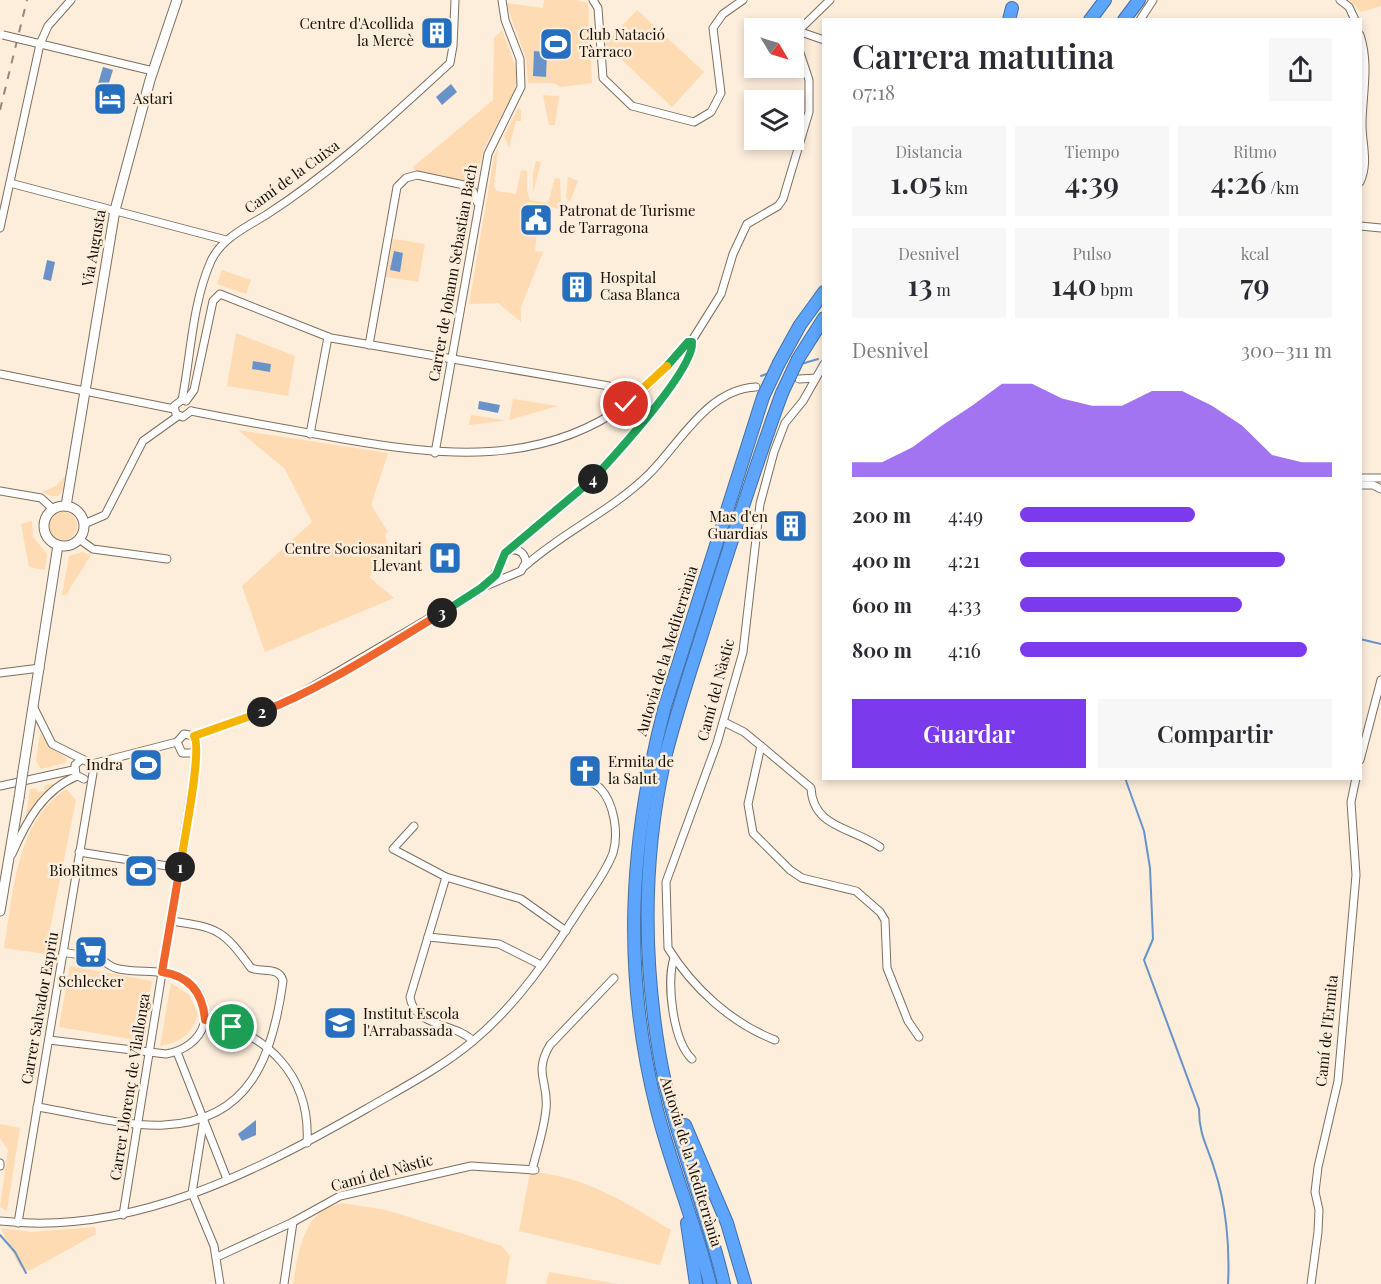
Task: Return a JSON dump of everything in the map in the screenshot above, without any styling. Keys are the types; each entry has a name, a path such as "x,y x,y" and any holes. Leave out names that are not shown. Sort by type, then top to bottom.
{"highway":[{"path":"1092,18 1106,0"},
{"path":"1099,18 1112,0"},
{"path":"1118,18 1131,0"},
{"path":"1126,18 1139,0"},
{"name":"Autovia de la Mediterrània","path":"710,1284 701,1243 661,1125 646,1060 638,999 634,894 638,834 652,755 665,706 760,392 822,295"},
{"name":"Autovia de la Mediterrània","path":"724,1284 713,1237 673,1110 659,1054 648,946 647,896 651,841 665,758 760,453 782,393 798,359 822,321"},
{"path":"648,946 665,1053 679,1110 727,1223 745,1284"},
{"path":"675,1168 676,1185 694,1258 696,1284"}],"main road":[{"name":"Via Augusta","path":"66,506 115,210 153,71 177,0"},
{"path":"66,506 79,513 84,524 79,539 71,545 58,545 48,538 44,527 46,518 53,510 66,506"},
{"path":"0,911 34,708 58,545"}],"street":[{"path":"0,228 40,44 48,26 71,0"},
{"name":"Camí de la Cuixa","path":"184,400 196,316 211,260 226,240 290,199 359,145 450,63 455,0"},
{"name":"Carrer de Johann Sebastian Bach","path":"435,453 488,154 515,100 522,76 520,60 505,20 502,0"},
{"path":"593,0 598,8 602,72 609,85 632,106 687,122 702,119 718,104 721,93 713,28 723,14 743,0"},
{"path":"804,25 830,0"},
{"path":"1141,18 1153,0"},
{"path":"1340,0 1349,8 1354,18"},
{"path":"804,33 822,39"},
{"path":"2,35 153,71"},
{"path":"1362,48 1366,74 1362,112 1365,165 1362,175"},
{"path":"518,551 525,539 590,481 633,435 679,372 692,348 692,342 721,294 733,254 747,224 778,206 783,199 809,112 809,80 804,65"},
{"path":"369,345 397,187 406,178 417,175 464,184 472,191 478,203"},
{"path":"10,183 220,236 226,240"},
{"path":"1362,226 1381,228"},
{"path":"174,409 177,402 184,400 194,390 213,301 220,294 328,337 609,386 620,391 629,402"},
{"path":"310,434 328,337"},
{"path":"191,411 310,434 435,453 502,452 575,433 629,402 657,378 688,342 692,342"},
{"name":"Camí del Nàstic","path":"674,958 668,948 666,882 724,722 743,652 760,504 774,452 785,423 822,368"},
{"path":"0,374 174,409 178,416"},
{"path":"799,379 816,378"},
{"path":"34,708 52,744 92,764 177,742 184,734 194,736 288,701 481,588 515,573 539,553 602,514 632,489 699,416 739,390 760,392"},
{"path":"84,524 105,515 143,441 178,416 186,417 191,411 191,405 184,400"},
{"path":"1362,478 1381,478"},
{"path":"1362,484 1373,485 1381,489"},
{"path":"0,491 41,498 53,510"},
{"path":"79,539 93,549 167,559"},
{"path":"518,551 525,566"},
{"path":"481,588 496,575 505,553 518,551 539,553"},
{"path":"502,563 506,569 515,573"},
{"path":"0,673 40,668"},
{"path":"1362,752 1381,680"},
{"path":"724,722 744,732 811,788 812,803 824,820 868,838 880,847"},
{"path":"177,742 182,753 191,753 195,750 197,742 194,736"},
{"path":"761,746 748,804 753,833 790,870 802,878 856,891 880,912 885,920 887,968 908,1021 920,1037"},
{"name":"Carrer Llorenç de Vilallonga","path":"123,1215 148,1053 172,921 195,768 195,750"},
{"path":"78,775 75,765 82,759"},
{"name":"Carrer Salvador Espriu","path":"18,1223 93,773 92,764"},
{"path":"0,786 93,773"},
{"path":"9,862 39,805 54,790 78,775"},
{"name":"Carrer Salvador Espriu","path":"78,775 88,797"},
{"path":"2,1220 18,1223 60,1223 123,1215 192,1193 307,1143 420,1077 473,1041 507,1008 541,965 566,931 613,852 616,834 609,802 600,788 576,776"},
{"name":"Camí de l'Ermita","path":"1311,1284 1318,1232 1319,1210 1315,1192 1318,1167 1338,1081 1356,875 1351,802 1356,780"},
{"path":"414,826 393,849 446,877 521,899 566,931"},
{"path":"79,852 180,868"},
{"path":"446,877 410,997 411,1004 423,1017 465,1032 473,1041"},
{"path":"37,1107 162,1125 204,1118 217,1112 241,1094 257,1072 277,1025 282,975 277,971 251,968 230,941 212,927 172,921"},
{"path":"428,937 499,944 541,965"},
{"path":"48,1040 148,1053 177,1052 198,1036 205,1020 202,998 195,988 177,975 123,970 111,967 102,960 63,952"},
{"path":"674,958 696,986 729,1014 753,1031 775,1040"},
{"path":"674,958 670,985 675,1017 683,1050 692,1059"},
{"name":"Camí del Nàstic","path":"217,1257 293,1222 340,1196 447,1169 471,1166 533,1170 546,1108 540,1068 544,1055 550,1045 615,978"},
{"path":"205,1020 245,1031 269,1048 287,1069 299,1092 306,1121 307,1143"},
{"path":"177,1052 227,1179"},
{"path":"204,1118 192,1193 217,1257 220,1284"},
{"path":"284,1284 293,1222"}],"shaded area":[{"name":"Club Natació Tàrraco","path":"544,0 576,0 588,3 592,83 560,87 554,83 528,83 526,59 506,3 543,8"},
{"path":"1349,0 1381,0 1381,6 1361,12"},
{"path":"637,10 704,72 672,107 605,44"},
{"path":"502,30 516,68 517,79 514,92 484,149 477,178 467,182 418,173 413,167 493,100 494,38"},
{"path":"543,95 559,96 555,125 549,125"},
{"path":"518,108 521,110 521,121 516,121 509,148 504,136"},
{"path":"498,148 494,187 497,191 516,194 521,170 527,171 527,190 530,200 548,203 555,178 560,179 561,205 575,210 574,212 527,202 523,223 529,225 529,231 537,231 535,251 543,252 521,307 521,322 498,303 469,304 494,156"},
{"path":"536,161 541,162 533,193 533,173"},
{"path":"568,177 578,181 570,202 566,198"},
{"path":"393,239 425,244 418,282 386,277"},
{"path":"222,270 251,280 246,294 217,284"},
{"path":"236,333 295,356 288,396 227,386"},
{"path":"513,399 558,406 509,420"},
{"path":"471,415 503,420 503,421 469,425"},
{"path":"238,430 388,453 371,505 388,532 385,534 389,550 369,577 394,598 265,652 242,586 312,522 285,469"},
{"path":"65,476 60,495 53,496 42,492 56,486"},
{"path":"63,512 73,516 77,526 73,536 63,540 53,536 49,526 53,516"},
{"path":"32,521 33,537 47,554 45,570 29,567 21,524"},
{"path":"82,552 91,555 66,595 62,595 69,556"},
{"path":"40,733 49,747 67,758 65,763 41,769 36,761"},
{"path":"60,782 25,823 30,789 36,788 38,792 45,791 44,786"},
{"path":"66,789 76,800 45,954 4,948 15,882 27,840 36,821 49,804"},
{"path":"70,966 152,981 142,1041 59,1027"},
{"path":"171,983 189,995 198,1014 192,1027 184,1036 160,1046"},
{"path":"0,1124 20,1128 7,1211 0,1207 8,1150 0,1138"},
{"path":"530,1172 568,1179 604,1192 671,1230 660,1265 519,1231"},
{"path":"342,1203 386,1210 502,1246 510,1256 506,1284 293,1284 296,1264 310,1223 324,1209"},
{"path":"95,1227 96,1234 29,1271 20,1267 1,1228 32,1232"},
{"path":"549,1272 618,1284 546,1284"}],"water":[{"path":"534,51 547,52 546,77 533,76"},
{"path":"103,67 113,70 108,86 98,84"},
{"path":"451,84 457,92 442,105 436,97"},
{"path":"394,251 403,253 400,272 390,270"},
{"path":"47,260 55,262 51,281 43,279"},
{"path":"253,361 271,364 270,372 252,369"},
{"path":"479,401 500,405 498,413 478,409"},
{"path":"256,1120 256,1135 242,1141 238,1134"}],"waterway":[{"path":"801,364 818,359"},
{"path":"761,376 769,373"},
{"path":"1362,639 1381,644"},
{"path":"1126,780 1144,831 1150,868 1153,939 1144,960 1199,1109 1202,1133 1222,1196 1226,1225 1228,1284"},
{"path":"0,1235 15,1252 26,1273"}],"railway":[{"path":"0,110 27,0"}],"place":[{"name":"Centre d'Acollida la Mercè","path":"437,33"},
{"name":"Club Natació Tàrraco","path":"556,44"},
{"name":"Astari","path":"110,99"},
{"name":"Patronat de Turisme de Tarragona","path":"536,220"},
{"name":"Hospital Casa Blanca","path":"577,287"},
{"name":"Mas d'en Guardias","path":"791,526"},
{"name":"Centre Sociosanitari Llevant","path":"445,558"},
{"name":"Indra","path":"146,765"},
{"name":"Ermita de la Salut","path":"585,771"},
{"name":"BioRitmes","path":"141,871"},
{"name":"Schlecker","path":"91,952"},
{"name":"Institut Escola l'Arrabassada","path":"340,1023"}],"route":[{"path":"232,1027 205,1020 202,998 195,988 177,975 162,972 195,768 197,742 194,736 288,701 332,678 481,588 496,575 505,553 512,550 590,481 633,435 679,372 692,348 692,342 688,342 657,378 626,404"}]}
